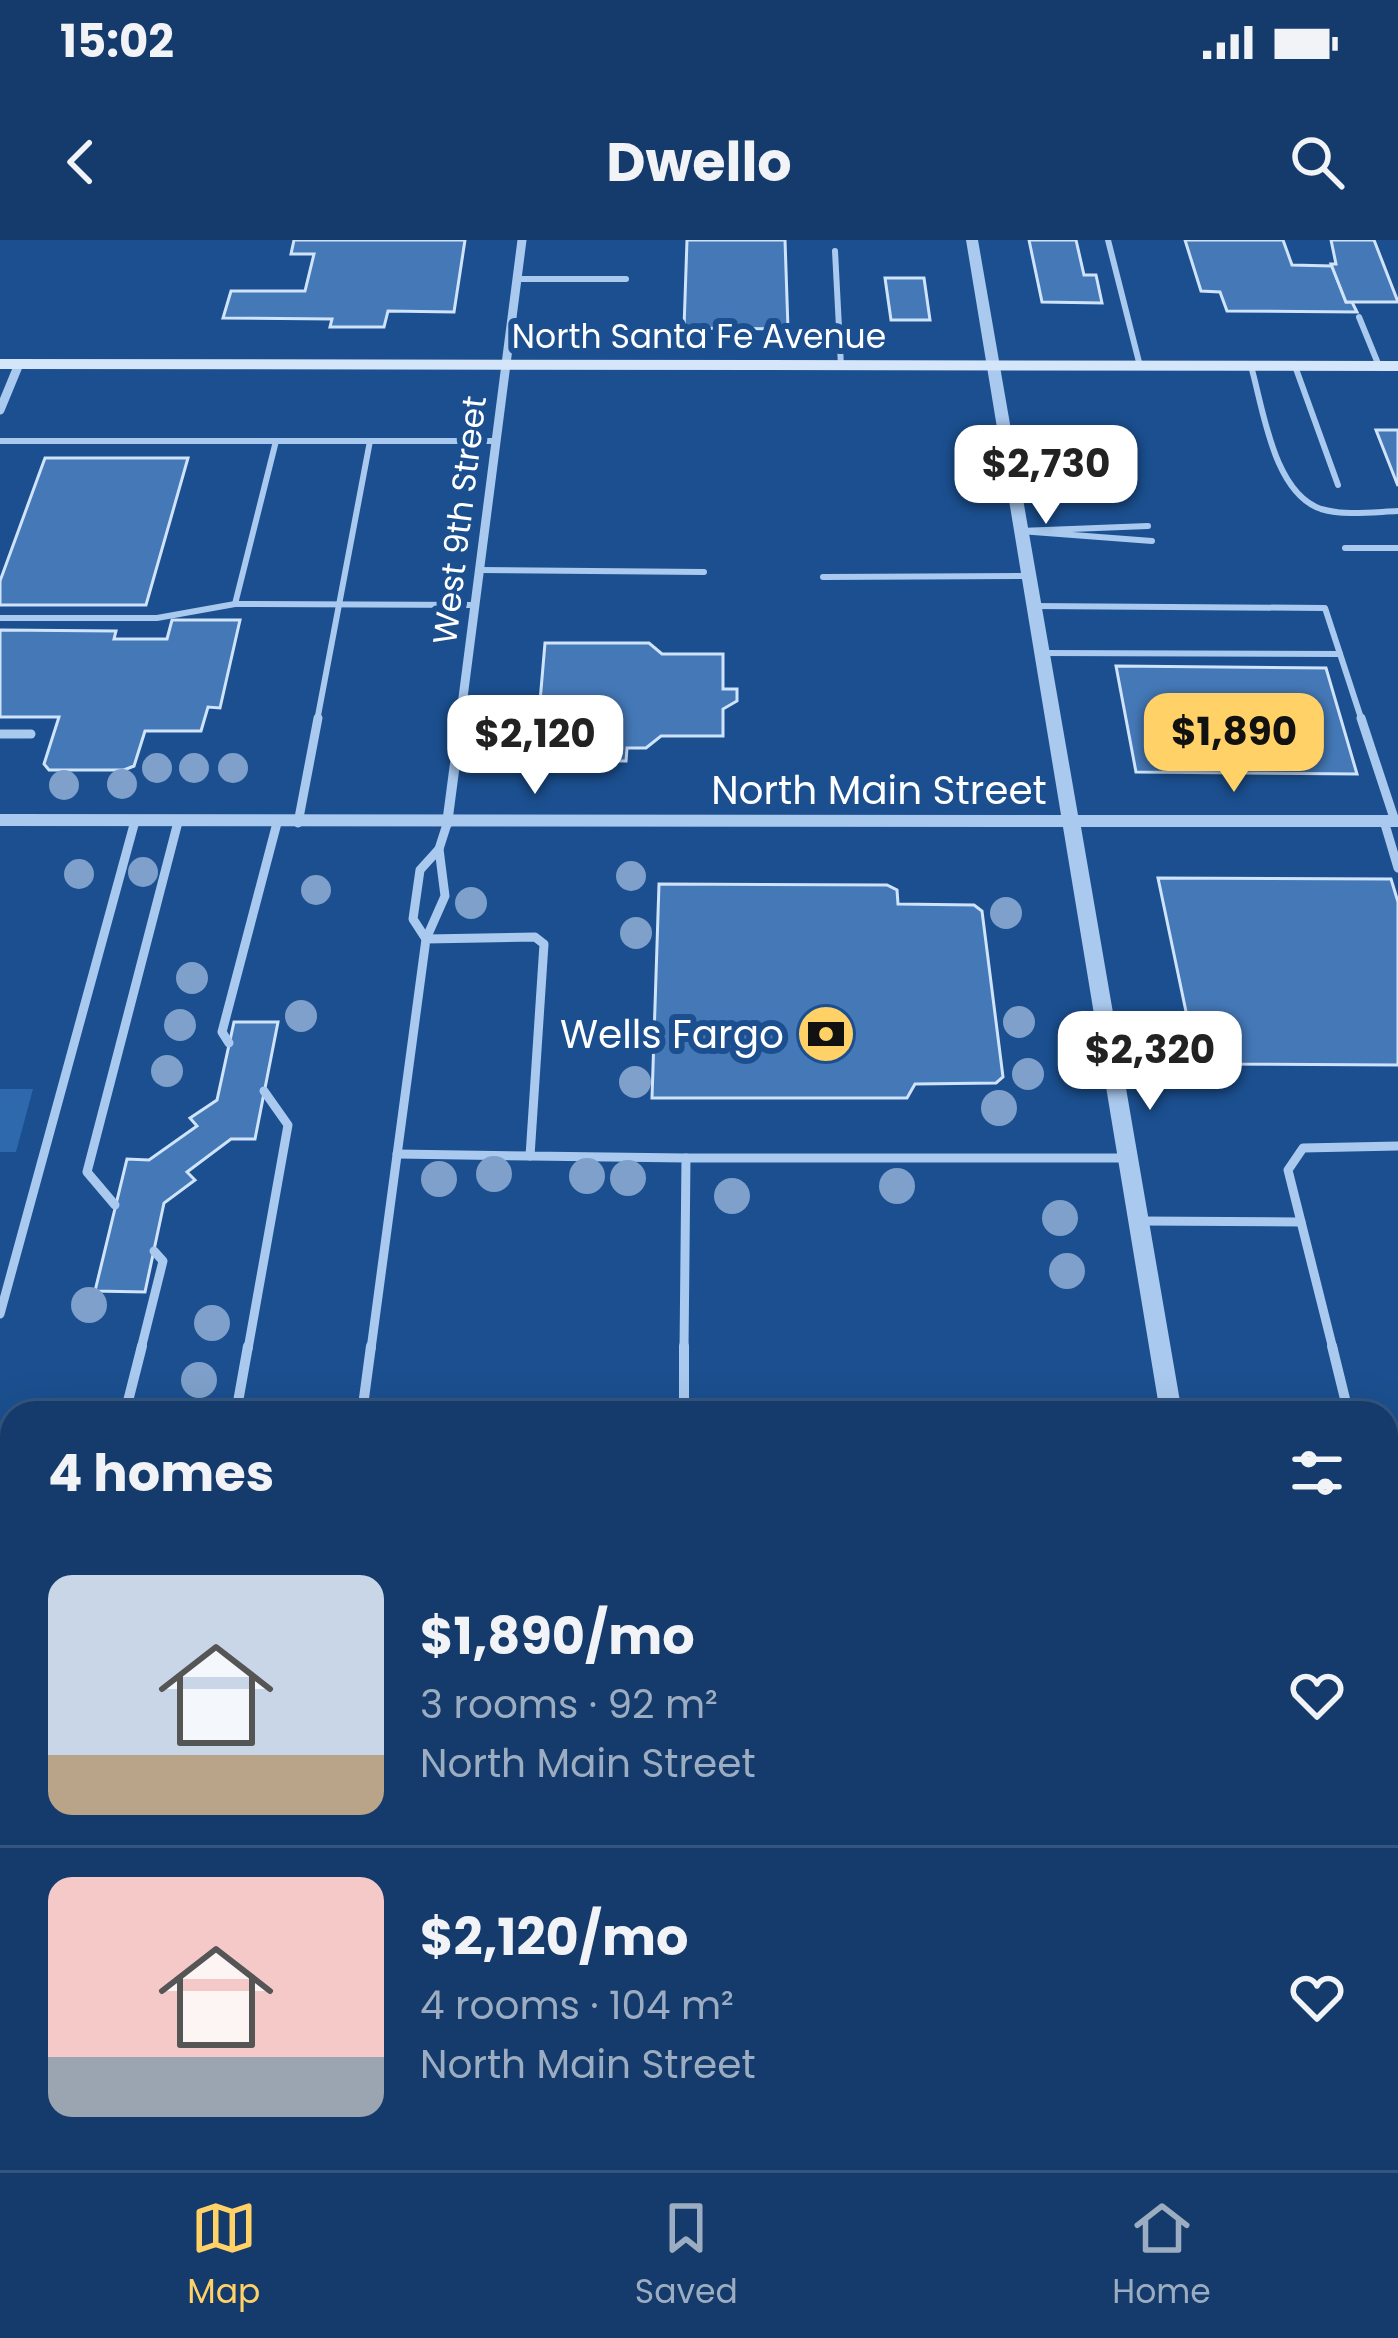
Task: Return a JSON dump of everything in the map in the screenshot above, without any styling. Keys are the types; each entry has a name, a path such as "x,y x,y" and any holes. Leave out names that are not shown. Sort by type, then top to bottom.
{"main road":[{"name":"North Santa Fe Avenue","path":"0,364 1398,366"}],"street":[{"name":"West 9th Street","path":"447,824 521,240"},
{"path":"972,240 1169,1401"},
{"path":"0,410 20,364"},
{"name":"North Main Street","path":"0,820 447,824 1392,821"}],"lane":[{"path":"1108,240 1139,366"},
{"path":"835,251 841,366"},
{"path":"516,279 626,280"},
{"path":"1359,317 1378,366"},
{"path":"1251,366 1281,460 1300,497 1327,510 1398,511"},
{"path":"1295,366 1338,485"},
{"path":"0,441 496,441"},
{"path":"235,604 276,441"},
{"path":"298,823 370,441"},
{"path":"1020,531 1148,526"},
{"path":"1020,531 1152,541"},
{"path":"1345,548 1398,548"},
{"path":"479,570 704,572"},
{"path":"823,577 1028,576"},
{"path":"0,618 157,619 235,604 475,605"},
{"path":"1033,606 1325,608 1392,821 1398,868"},
{"path":"1041,653 1340,654"},
{"path":"0,734 31,734"},
{"path":"0,1314 135,821"},
{"path":"115,1205 87,1172 178,822"},
{"path":"229,1043 222,1032 278,823"},
{"path":"426,939 413,920 420,870 439,849 447,824"},
{"path":"364,1401 426,939 441,920 448,872 439,849"},
{"path":"426,939 535,937 544,944 530,1156"},
{"path":"238,1401 288,1125 264,1091"},
{"path":"1346,1401 1288,1170 1303,1148 1398,1145"},
{"path":"397,1154 1129,1158"},
{"path":"683,1401 686,1158"},
{"path":"1140,1220 1301,1222"},
{"path":"128,1401 163,1261 154,1251"}],"shaded area":[{"path":"0,1089 33,1089 16,1152 0,1152"}],"building":[{"path":"294,240 465,240 454,312 388,311 384,327 330,327 332,319 223,318 231,291 305,291 314,254 291,254"},
{"path":"687,240 785,240 788,329 684,328"},
{"path":"1029,240 1076,240 1084,275 1096,275 1102,303 1042,302"},
{"path":"1185,240 1283,240 1292,265 1332,266 1346,302 1352,302 1357,312 1227,311 1220,292 1201,291"},
{"path":"1331,240 1374,240 1398,302 1346,302 1331,264 1336,264"},
{"path":"885,278 924,278 930,320 891,320"},
{"path":"1376,430 1398,430 1398,486"},
{"path":"45,458 188,458 146,605 0,605 0,581"},
{"path":"172,620 240,620 220,708 208,707 201,731 145,731 134,766 124,770 49,770 44,764 59,717 0,717 0,630 116,631 114,639 167,639"},
{"path":"545,643 649,643 662,654 723,654 723,689 737,689 737,701 723,709 723,736 661,736 646,748 627,748 626,761 535,760"},
{"path":"1116,666 1326,668 1357,774 1136,772"},
{"path":"1158,878 1391,879 1398,902 1398,1065 1197,1064"},
{"name":"Wells Fargo","path":"659,884 887,885 897,890 898,904 974,905 982,911 1003,1077 996,1083 915,1084 907,1098 652,1098"},
{"path":"234,1022 278,1022 255,1139 231,1139 187,1172 195,1180 164,1203 145,1292 95,1291 127,1159 149,1160 197,1126 190,1118 217,1100"}],"place":[{"name":"Wells Fargo","path":"826,1034"}]}
